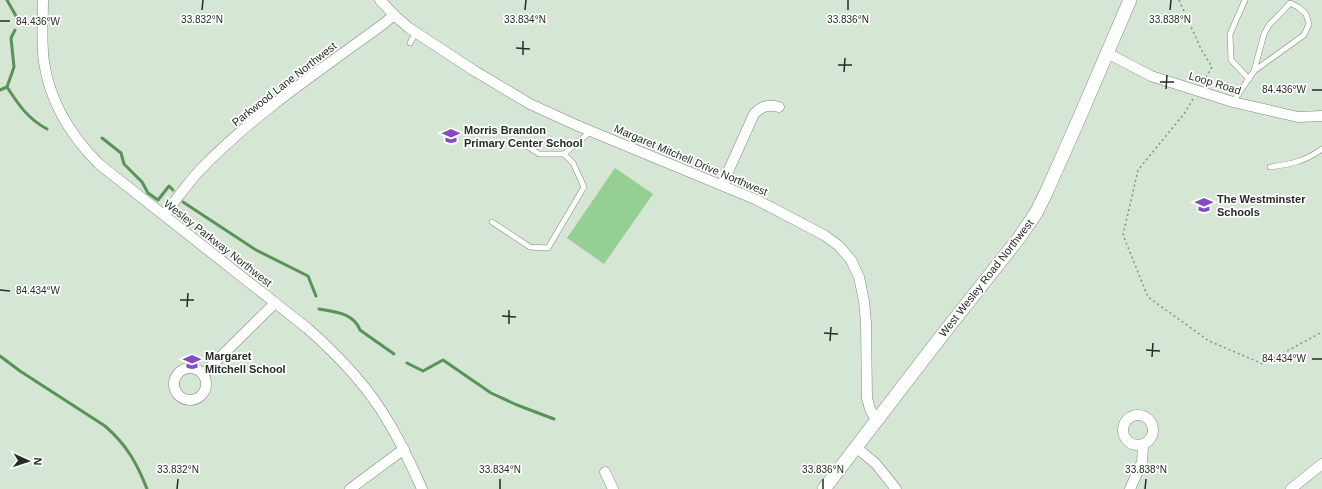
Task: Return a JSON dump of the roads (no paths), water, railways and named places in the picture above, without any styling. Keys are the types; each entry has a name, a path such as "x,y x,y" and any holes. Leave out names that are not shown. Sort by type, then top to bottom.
{"street":[{"name":"Wesley Parkway Northwest","path":"43,0 42,36 44,62 49,87 71,132 99,164 307,328 327,346 353,373 389,422 404,449 422,489"},
{"name":"Margaret Mitchell Drive Northwest","path":"380,0 394,15 416,32 501,88 530,104 757,200 824,235 839,246 851,260 859,277 864,301 866,323 867,398 870,409 876,420"},
{"name":"West Wesley Road Northwest","path":"824,489 1036,214 1130,0"},
{"name":"Parkwood Lane Northwest","path":"164,215 200,171 244,128 279,100 394,15"},
{"name":"Loop Road","path":"1107,53 1150,76 1233,102 1298,117 1322,116"},
{"path":"722,185 754,114 764,106 771,105 779,107"},
{"path":"203,374 275,303"},
{"path":"1130,489 1142,462 1143,445"},
{"path":"856,447 876,464 896,489"},
{"path":"350,489 404,449"},
{"path":"1291,489 1322,464"},
{"path":"605,472 614,489"}],"lane":[{"path":"1245,0 1230,34 1231,60 1249,79"},
{"path":"1233,102 1254,71 1264,34 1269,24 1281,14 1291,1 1306,14 1309,24 1304,35 1254,71"},
{"path":"410,43 416,32"},
{"path":"524,144 539,154 564,154 591,131"},
{"path":"1270,167 1289,164 1310,158 1322,149"},
{"path":"492,222 530,247 548,248 584,187 573,163 564,154"}],"waterway":[{"path":"7,0 16,16"},
{"path":"0,90 7,87 14,67 11,38 15,30"},
{"path":"7,87 19,105 29,116 47,129"},
{"path":"102,138 121,153 124,164 142,182 148,193 158,200 169,186 173,190"},
{"path":"183,202 256,250 308,276 316,296"},
{"path":"319,309 337,312 349,317 357,324 360,330 394,354"},
{"path":"0,356 20,371 105,426 130,454 147,489"},
{"path":"407,363 423,371 443,360 491,393 554,419"}],"place":[{"name":"Morris Brandon Primary Center School","path":"451,136"},
{"name":"The Westminster Schools","path":"1204,205"},
{"name":"Margaret Mitchell School","path":"192,362"}]}
